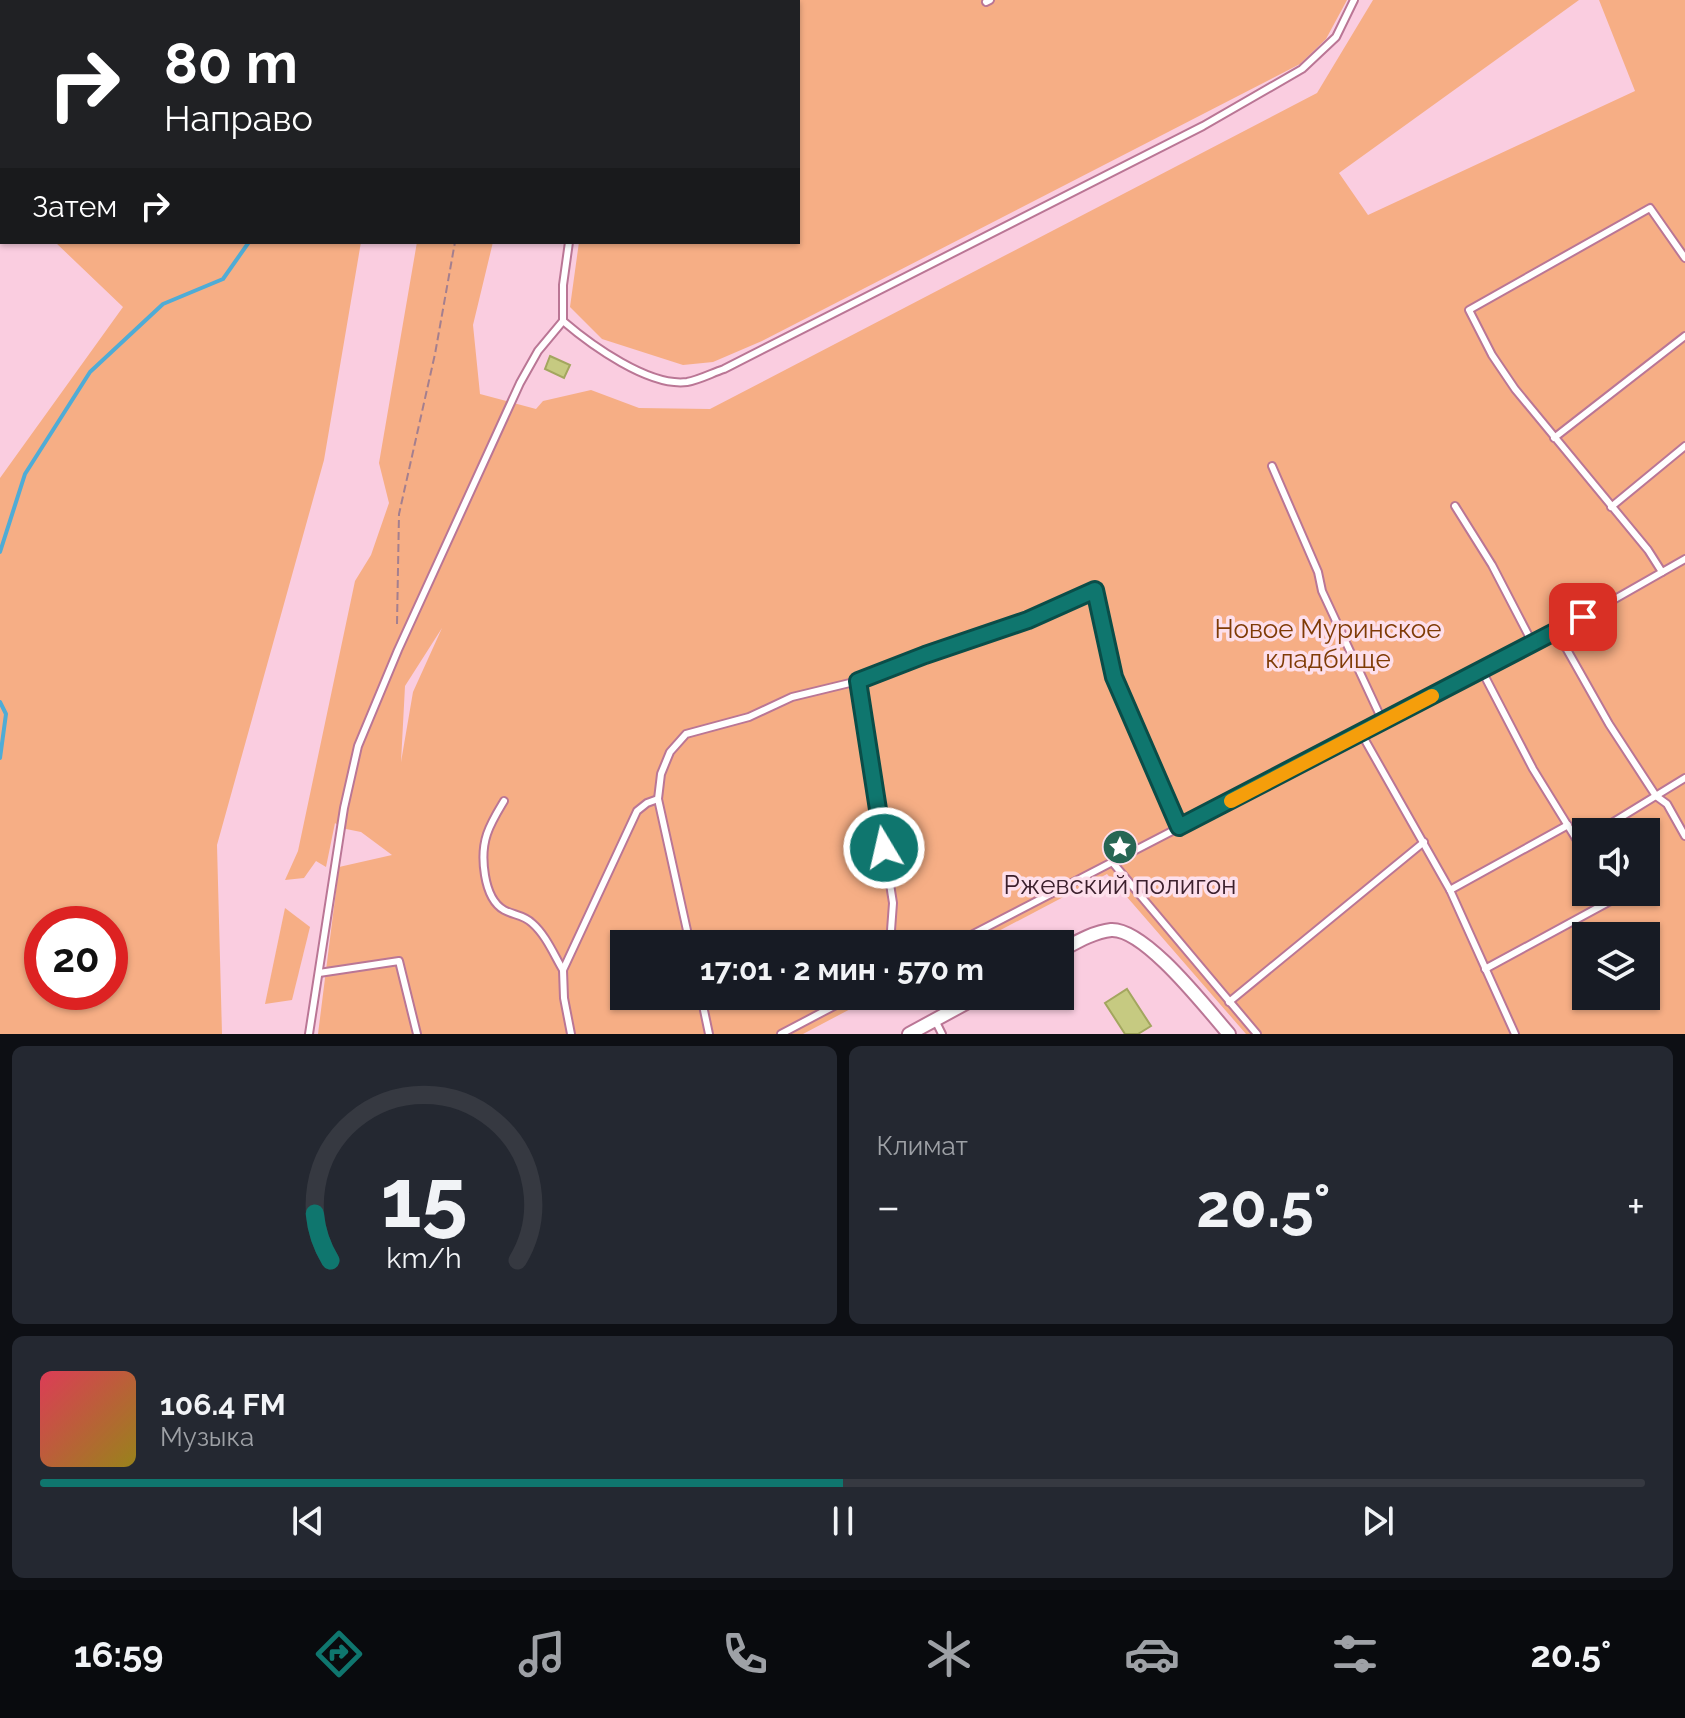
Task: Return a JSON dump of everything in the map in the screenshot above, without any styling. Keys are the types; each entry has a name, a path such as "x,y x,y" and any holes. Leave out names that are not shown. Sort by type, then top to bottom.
{"street":[{"path":"1074,944 1111,930 1136,937 1177,974 1229,1034"},
{"path":"909,1034 953,1010"}],"lane":[{"path":"563,321 594,347 669,381 688,382 724,369 1203,126 1302,69 1336,37 1354,0"},
{"path":"1662,572 1648,550 1554,438 1492,355 1469,310 1650,208 1685,258"},
{"path":"309,1034 344,808 358,746 398,650 520,383 538,351 563,321 563,285 569,244"},
{"path":"1554,438 1685,336"},
{"path":"1611,507 1685,446"},
{"path":"1272,466 1318,572 1322,591 1383,722"},
{"path":"1455,506 1492,565 1533,644"},
{"path":"981,930 1557,632 1685,559"},
{"path":"687,930 658,799 661,774 670,752 686,734 749,717 792,697 858,681 1028,620 1095,590 1114,677 1179,827"},
{"path":"1557,632 1609,724 1656,796 1667,804 1685,836"},
{"path":"1482,671 1533,769 1572,832"},
{"path":"858,681 893,903 891,930"},
{"path":"1361,733 1450,890 1515,1034"},
{"path":"1620,818 1685,778"},
{"path":"571,1034 564,998 563,970 637,811 658,799"},
{"path":"504,801 487,834 483,852 489,889 495,902 505,910 520,914 533,924 563,970"},
{"path":"1450,890 1568,825"},
{"path":"1229,1002 1424,842"},
{"path":"1113,863 1257,1034"},
{"path":"1485,969 1601,906"},
{"path":"319,973 399,961 417,1034"},
{"path":"704,1010 709,1034"},
{"path":"781,1034 826,1010"},
{"path":"935,1020 942,1034"}],"path":[{"path":"398,650 399,514 435,354 455,244"}],"green space":[{"path":"800,0 1347,0 1326,39 1300,64 762,341 713,362 683,365 602,339 570,307 579,244 800,244"},
{"name":"Новое Муринское кладбище","path":"1373,0 1579,0 1339,173 1368,215 1635,91 1599,0 1685,0 1685,1034 1246,1034 1107,874 1001,930 610,930 610,1010 848,1010 803,1034 318,1034 339,867 392,855 361,832 341,828 335,823 326,867 316,861 304,878 285,880 298,851 355,581 371,555 389,503 379,463 417,244 493,244 473,325 480,394 536,409 543,401 591,390 639,408 710,409 1317,93","holes":["442,628 413,692 401,762 405,686"]},
{"path":"57,244 361,244 324,460 217,845 222,1034 0,1034 0,478 123,307"},
{"path":"285,908 310,927 292,1000 265,1004"}],"building":[{"path":"550,356 570,365 564,378 545,369"},
{"path":"1127,989 1151,1026 1138,1034 1125,1034 1105,1003"}],"waterway":[{"path":"0,552 25,474 90,372 163,304 223,279 248,244"},
{"path":"0,702 6,714 0,758"}],"slow traffic":[{"path":"1231,801 1432,696"}],"place":[{"name":"Ржевский полигон","path":"1120,847"}],"route":[{"path":"884,848 858,681 1028,620 1095,590 1114,677 1179,827 1583,617"}]}
